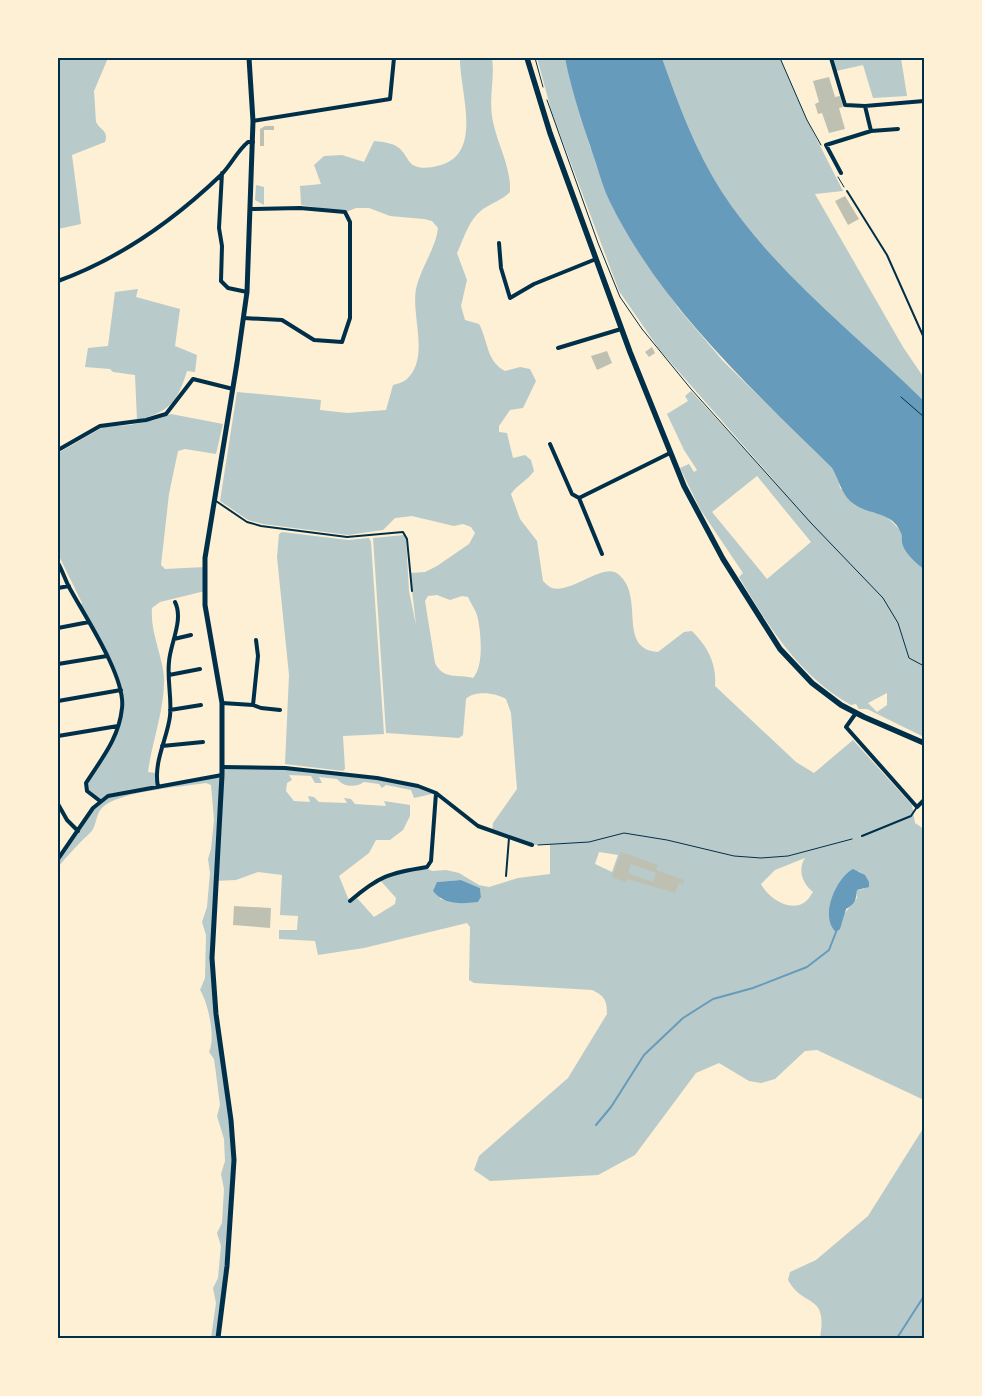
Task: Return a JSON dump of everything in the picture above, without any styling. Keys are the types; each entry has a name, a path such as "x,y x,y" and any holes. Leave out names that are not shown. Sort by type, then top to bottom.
{"main road":[{"path":"218,1338 227,1266 234,1160 231,1120 216,1014 212,958 222,775 222,703 205,592 205,558 247,292 253,142 249,58"},
{"path":"528,58 550,133 621,329 670,453 706,529 780,649 812,683 856,713 924,742"}],"street":[{"path":"253,120 390,99 394,58"},
{"path":"830,58 845,104 864,106 924,101"},
{"path":"864,106 871,131"},
{"path":"838,173 826,145 871,131 898,129"},
{"path":"58,281 112,256 169,220 222,174 242,147 248,142 253,142"},
{"path":"222,174 219,228 222,246 221,281 228,288 247,292"},
{"path":"244,318 282,320 314,340 337,343 342,342 348,332 350,318 350,222 345,212 300,208 251,209"},
{"path":"498,243 501,268 510,298 534,284 596,258"},
{"path":"558,348 621,329"},
{"path":"58,450 100,426 146,420 166,414 193,379 233,390"},
{"path":"550,444 572,494 579,498 602,554"},
{"path":"579,498 670,453"},
{"path":"58,562 107,656 121,690 123,706 118,726 106,755 86,783 87,791 100,801"},
{"path":"58,588 69,586"},
{"path":"158,787 157,773 170,710 168,675 178,608 175,602"},
{"path":"58,628 89,622"},
{"path":"174,639 191,635"},
{"path":"254,705 258,656 256,640"},
{"path":"58,664 107,656"},
{"path":"168,675 200,669"},
{"path":"58,701 121,690"},
{"path":"222,703 254,705 261,708 280,710"},
{"path":"170,710 202,705"},
{"path":"856,713 846,727 917,807 924,800"},
{"path":"58,736 118,726"},
{"path":"162,746 203,742"},
{"path":"222,767 285,768 377,778 422,787 436,793 478,826 532,846"},
{"path":"58,859 100,801 108,796 222,775"},
{"path":"350,901 379,878 393,872 427,867 431,861 436,793"},
{"path":"58,804 67,820 78,831"}],"lane":[{"path":"847,191 883,247 924,338"},
{"path":"214,500 247,522 261,526 347,538 402,532 407,539 412,591"},
{"path":"862,836 911,816 917,807"},
{"path":"506,876 509,838"}],"path":[{"path":"535,58 543,89"},
{"path":"780,58 807,120 823,150"},
{"path":"546,97 598,243 620,297 642,329 691,389 811,523 884,598 898,623 909,658 924,666"},
{"path":"838,173 847,191"},
{"path":"901,396 924,417"},
{"path":"532,846 589,842 624,834 684,843 734,856 761,858 788,856 852,839"}],"shaded area":[{"path":"58,58 108,58 94,91 96,122 106,135 105,142 72,155 81,224 58,229"},
{"path":"460,58 492,58 492,116 506,163 510,192 478,213 470,223 457,253 467,280 461,306 465,320 479,324 488,350 499,367 505,371 520,367 530,369 536,381 523,408 510,410 499,426 499,432 507,433 513,458 525,455 531,460 534,471 511,494 520,519 537,541 543,581 551,587 560,589 604,572 612,571 618,574 626,584 630,595 634,632 638,642 645,649 658,652 684,632 692,631 702,643 713,662 715,686 796,762 814,773 853,740 912,805 915,823 924,829 924,1100 817,1050 805,1051 775,1079 761,1083 749,1081 719,1063 696,1073 635,1155 598,1175 490,1181 474,1170 479,1156 568,1078 607,1014 606,1002 600,994 592,990 474,983 469,980 470,927 467,923 364,948 318,955 315,941 279,939 279,930 297,930 298,916 280,915 282,875 258,872 236,880 215,881 212,958 234,1160 218,1338 211,1338 216,1303 213,1288 218,1278 221,1246 217,1233 222,1223 224,1189 221,1174 225,1161 224,1139 217,1116 220,1105 214,1059 209,1052 212,1038 210,1020 206,1003 200,990 205,978 206,935 202,922 207,907 210,873 208,859 214,820 211,785 206,783 152,790 113,801 101,809 92,830 58,867 58,859 100,801 85,787 112,740 120,719 122,698 113,671 80,606 82,603 58,554 58,453 103,427 130,425 155,420 171,414 223,424 216,454 185,449 178,451 169,494 161,565 165,569 205,567 205,591 160,602 152,608 154,634 164,677 160,713 148,772 157,773 158,787 222,775 222,767 262,767 401,782 436,793 414,798 411,790 386,785 382,788 379,784 364,782 350,786 343,784 337,779 319,777 322,783 315,783 311,776 289,775 292,780 287,783 286,791 294,801 310,802 308,796 314,797 319,802 347,803 344,798 351,799 355,804 386,806 384,801 410,805 410,816 403,830 390,840 376,840 369,853 339,876 350,903 357,898 374,917 395,904 396,898 379,879 393,873 426,868 432,871 446,870 459,873 479,885 489,887 518,878 550,874 550,845 532,845 492,832 493,823 517,789 511,713 506,699 497,695 480,693 466,699 463,735 459,738 386,733 373,538 404,535 406,539 409,591 416,625 410,573 425,572 469,544 475,533 471,527 463,524 454,526 412,516 395,518 383,530 348,535 263,524 248,520 220,501 237,392 321,400 320,410 347,413 386,410 393,385 406,380 414,370 419,348 415,300 416,289 438,228 432,221 390,216 369,208 356,208 346,212 301,205 300,186 321,184 314,165 324,156 342,155 364,162 374,141 397,146 411,163 418,167 438,166 454,158 462,148 466,134 465,102","holes":["437,595 450,600 462,596 468,597 477,616 481,642 479,666 473,678 447,674 442,672 435,663 425,601 428,596","599,852 618,855 612,872 595,864","805,858 801,872 806,885 813,892 805,902 799,905 786,905 774,899 761,884 775,870","859,871 869,882 864,889 857,890 857,898 844,914","461,880 480,888 481,897 478,902 464,903 440,899 437,882"]},
{"path":"537,58 565,58 590,147 639,252 679,309 723,361 832,468 838,477 840,488 874,513 884,514 901,531 903,546 924,569 924,737 867,709 859,709 856,704 851,705 816,680 774,632 739,577 743,573 700,509 680,468 689,464 694,472 697,470 684,450 667,414 688,401 685,396 691,391 786,494 659,349 619,291 552,113","holes":["757,476 811,542 767,579 712,512","887,693 887,705 877,712 868,703"]},
{"path":"662,58 780,58 807,120 843,191 815,194 903,347 924,378 924,401 817,302 766,249 743,221 722,192 704,161 681,110"},
{"path":"833,58 901,58 907,96 873,98 863,65 836,71"},
{"path":"256,185 264,187 264,205 255,200"},
{"path":"138,289 136,297 180,309 175,346 197,355 195,372 187,371 179,391 170,404 157,413 137,420 135,375 113,372 110,369 85,367 88,348 108,346 115,292"},
{"path":"282,532 348,540 369,538 371,542 384,734 343,736 345,769 343,771 285,764 289,675 277,557 279,534"},
{"path":"924,1127 924,1338 820,1338 822,1323 818,1307 794,1289 788,1280 790,1272 816,1260 868,1216"}],"water":[{"path":"565,58 662,58 681,110 704,161 722,192 743,221 766,249 817,302 924,401 924,569 904,549 901,533 892,520 860,508 850,500 843,492 832,468 739,376 681,311 655,276 631,240 606,193 571,84"},
{"path":"853,869 865,875 869,882 869,887 857,890 854,901 846,909 840,929 836,932 831,925 829,908 836,889"},
{"path":"461,880 480,888 481,897 478,902 453,903 437,896 433,891 437,882"}],"building":[{"path":"829,77 835,97 840,96 843,107 839,108 845,129 829,133 822,113 818,114 815,104 819,102 813,81"},
{"path":"265,126 274,126 274,130 264,130 264,146 260,146 260,129"},
{"path":"845,196 859,219 848,225 835,201"},
{"path":"652,347 655,353 649,357 645,352"},
{"path":"607,351 612,363 597,370 591,356"},
{"path":"621,852 658,865 656,870 684,880 683,884 679,883 675,893 628,879 625,882 612,877","holes":["631,864 656,873 653,882 628,873"]},
{"path":"234,906 271,908 270,928 233,925"}],"waterway":[{"path":"596,1125 611,1107 644,1055 683,1018 713,999 753,988 807,967 829,950 836,932"},
{"path":"897,1338 924,1296"}]}
